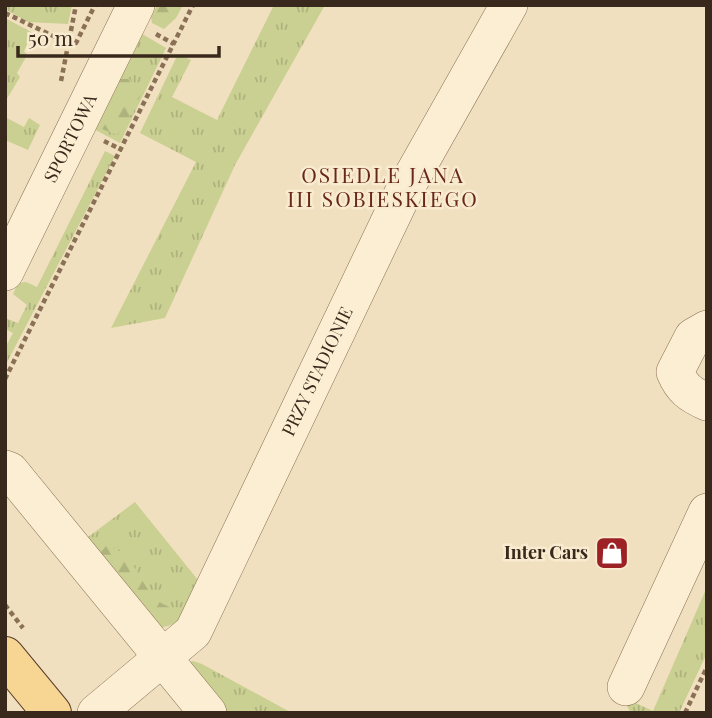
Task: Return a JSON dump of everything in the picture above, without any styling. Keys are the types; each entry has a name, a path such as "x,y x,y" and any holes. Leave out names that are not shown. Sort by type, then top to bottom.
{"main road":[{"path":"5,656 52,713"}],"street":[{"name":"SPORTOWA","path":"5,272 136,5"},
{"name":"PRZY STADIONIE","path":"96,713 193,632 404,191 509,5"},
{"path":"707,329 692,337 675,372 680,384 690,394 707,402"},
{"path":"5,469 208,713"},
{"path":"626,687 707,512"}],"path":[{"path":"5,13 68,44 76,43 95,5"},
{"path":"5,379 193,5"},
{"path":"685,713 707,667"}],"green space":[{"path":"5,5 72,5 68,24 28,22 5,9"},
{"path":"157,5 183,5 176,18 164,29 152,23 151,17"},
{"path":"274,5 325,5 235,165 165,318 111,328 196,162 140,133 178,54 191,60 172,97 217,120"},
{"path":"5,18 33,33 24,51 27,55 17,73 20,77 5,102"},
{"path":"139,32 166,48 120,143 88,126"},
{"path":"119,79 130,79 140,95 137,106 117,135 102,129 95,121"},
{"path":"5,117 24,127 29,118 40,125 28,150 5,140"},
{"path":"105,151 115,156 5,366 5,348 13,333 5,329 5,318 18,323 27,305 13,294 18,283 26,282 37,287"},
{"path":"135,502 198,580 183,615 171,625 150,628 80,543"},
{"path":"106,546 116,549 130,560 156,599 176,610 172,621 160,625 148,619 97,557"},
{"path":"707,587 707,653 679,713 631,713 621,696 653,711"},
{"path":"193,661 292,713 218,713 186,663"}],"place":[{"name":"Inter Cars","path":"612,553"}],"district":[{"name":"OSIEDLE JANA III SOBIESKIEGO","path":"383,188"}]}
